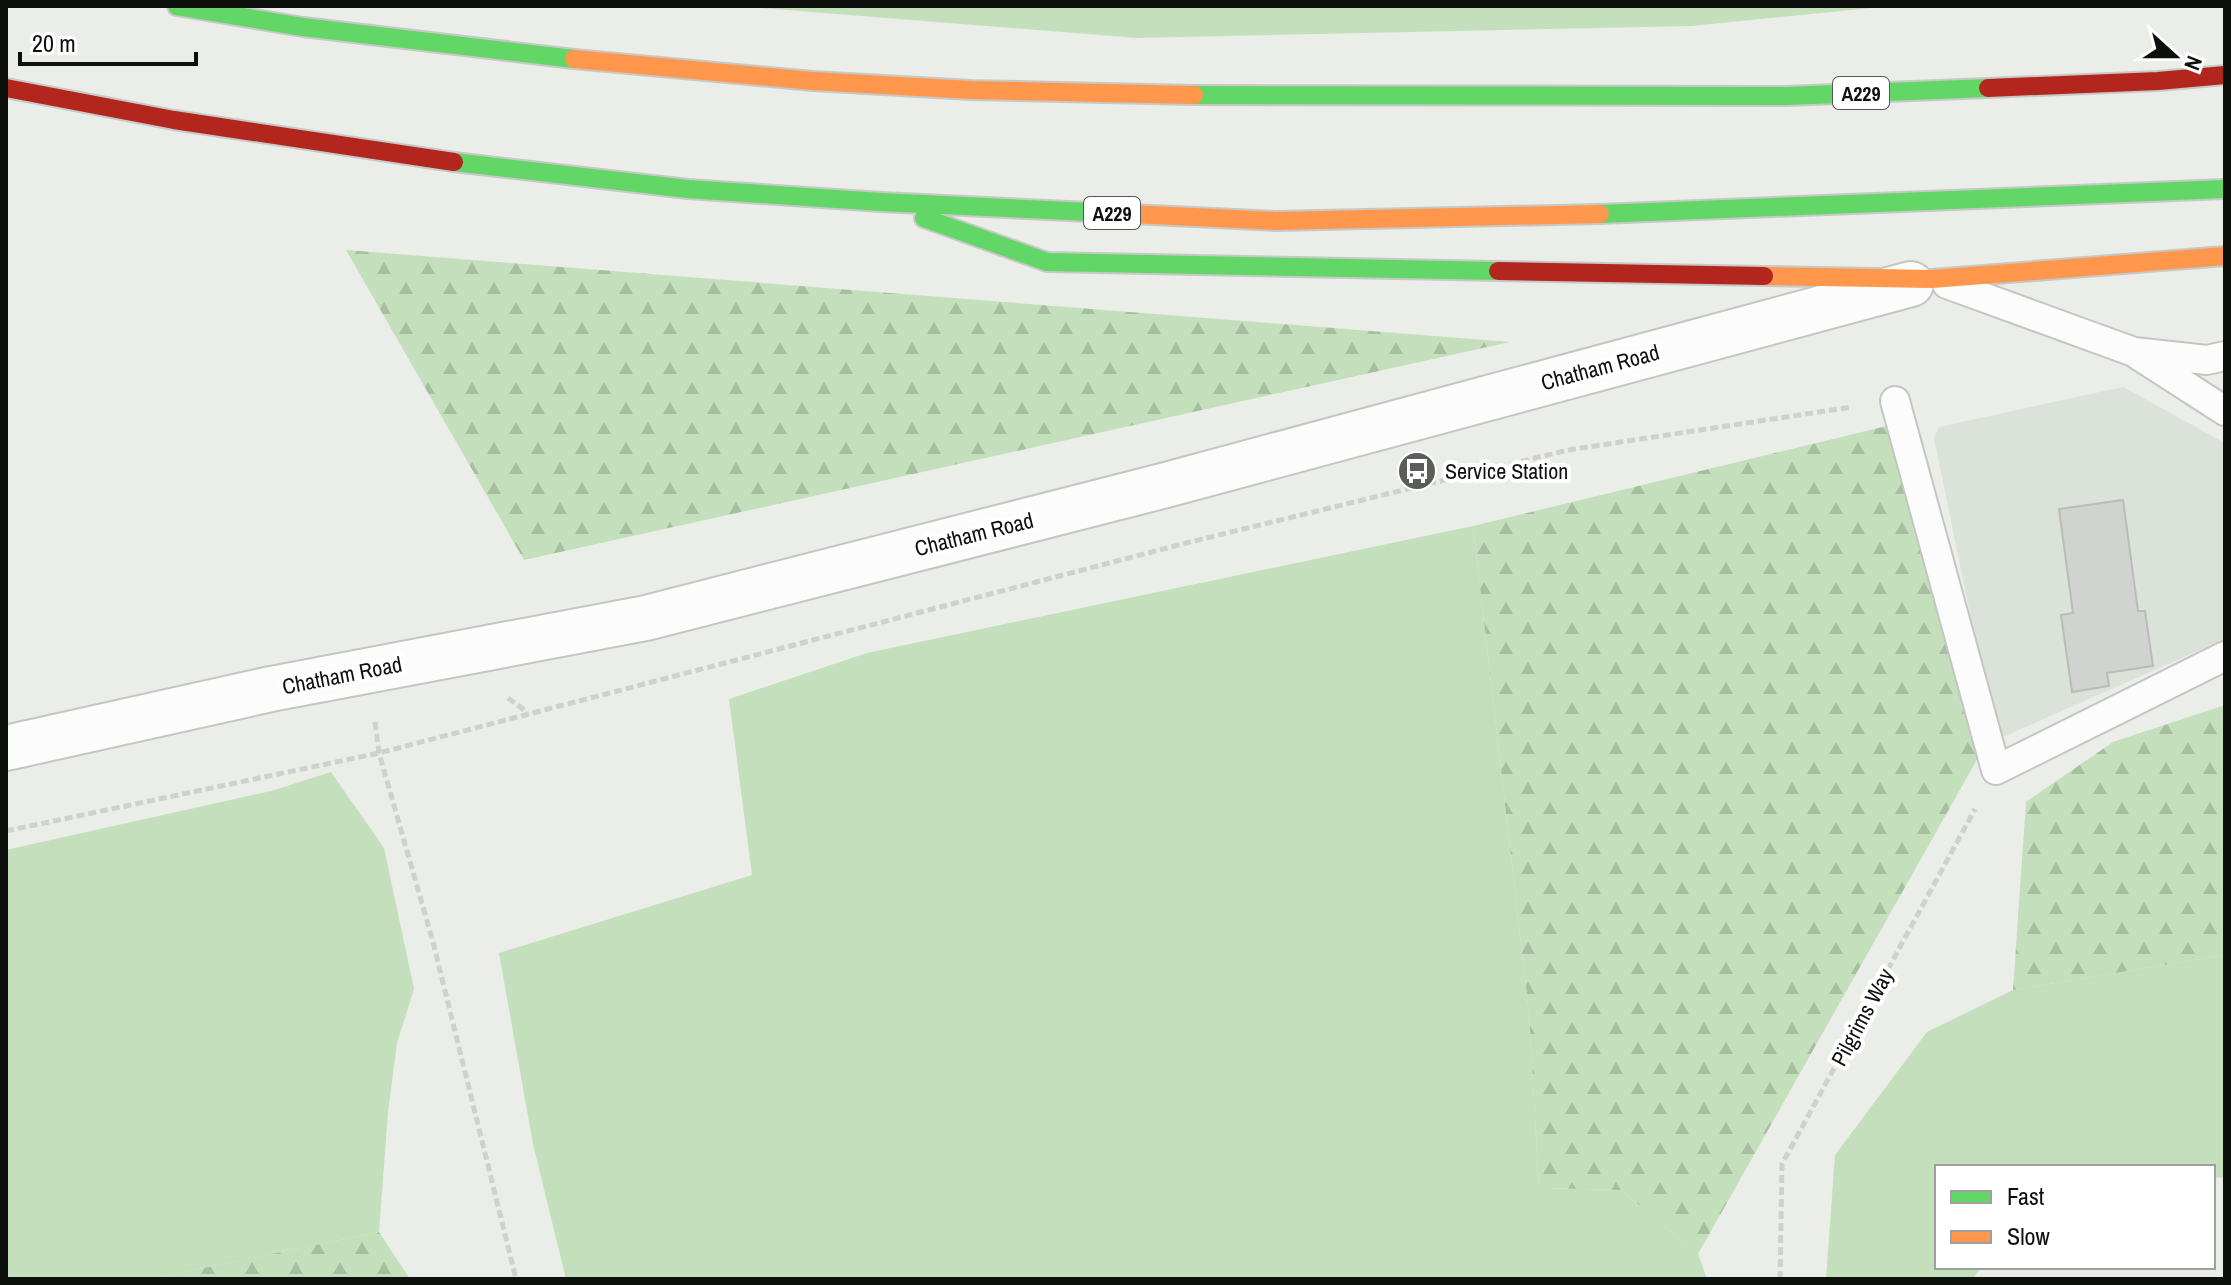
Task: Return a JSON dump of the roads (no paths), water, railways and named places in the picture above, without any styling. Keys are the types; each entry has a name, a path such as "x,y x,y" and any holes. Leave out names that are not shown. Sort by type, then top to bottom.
{"highway":[{"name":"A229","path":"177,6 303,27 525,54 813,81 971,90 1268,97 1786,96 2158,81 2225,75"},
{"name":"A229","path":"6,88 174,120 447,161 688,189 881,202 1275,221 1695,212 2225,189"},
{"path":"881,202 1047,262 1932,279 2225,256"}],"street":[{"name":"Chatham Road","path":"6,748 271,689 646,618 1166,485 1932,279"}],"lane":[{"path":"1932,279 2134,352 2225,411"},
{"path":"2134,352 2207,360 2225,356"},
{"path":"1895,401 1996,770 2225,656"}],"place":[{"name":"Service Station","path":"1417,471"}]}
